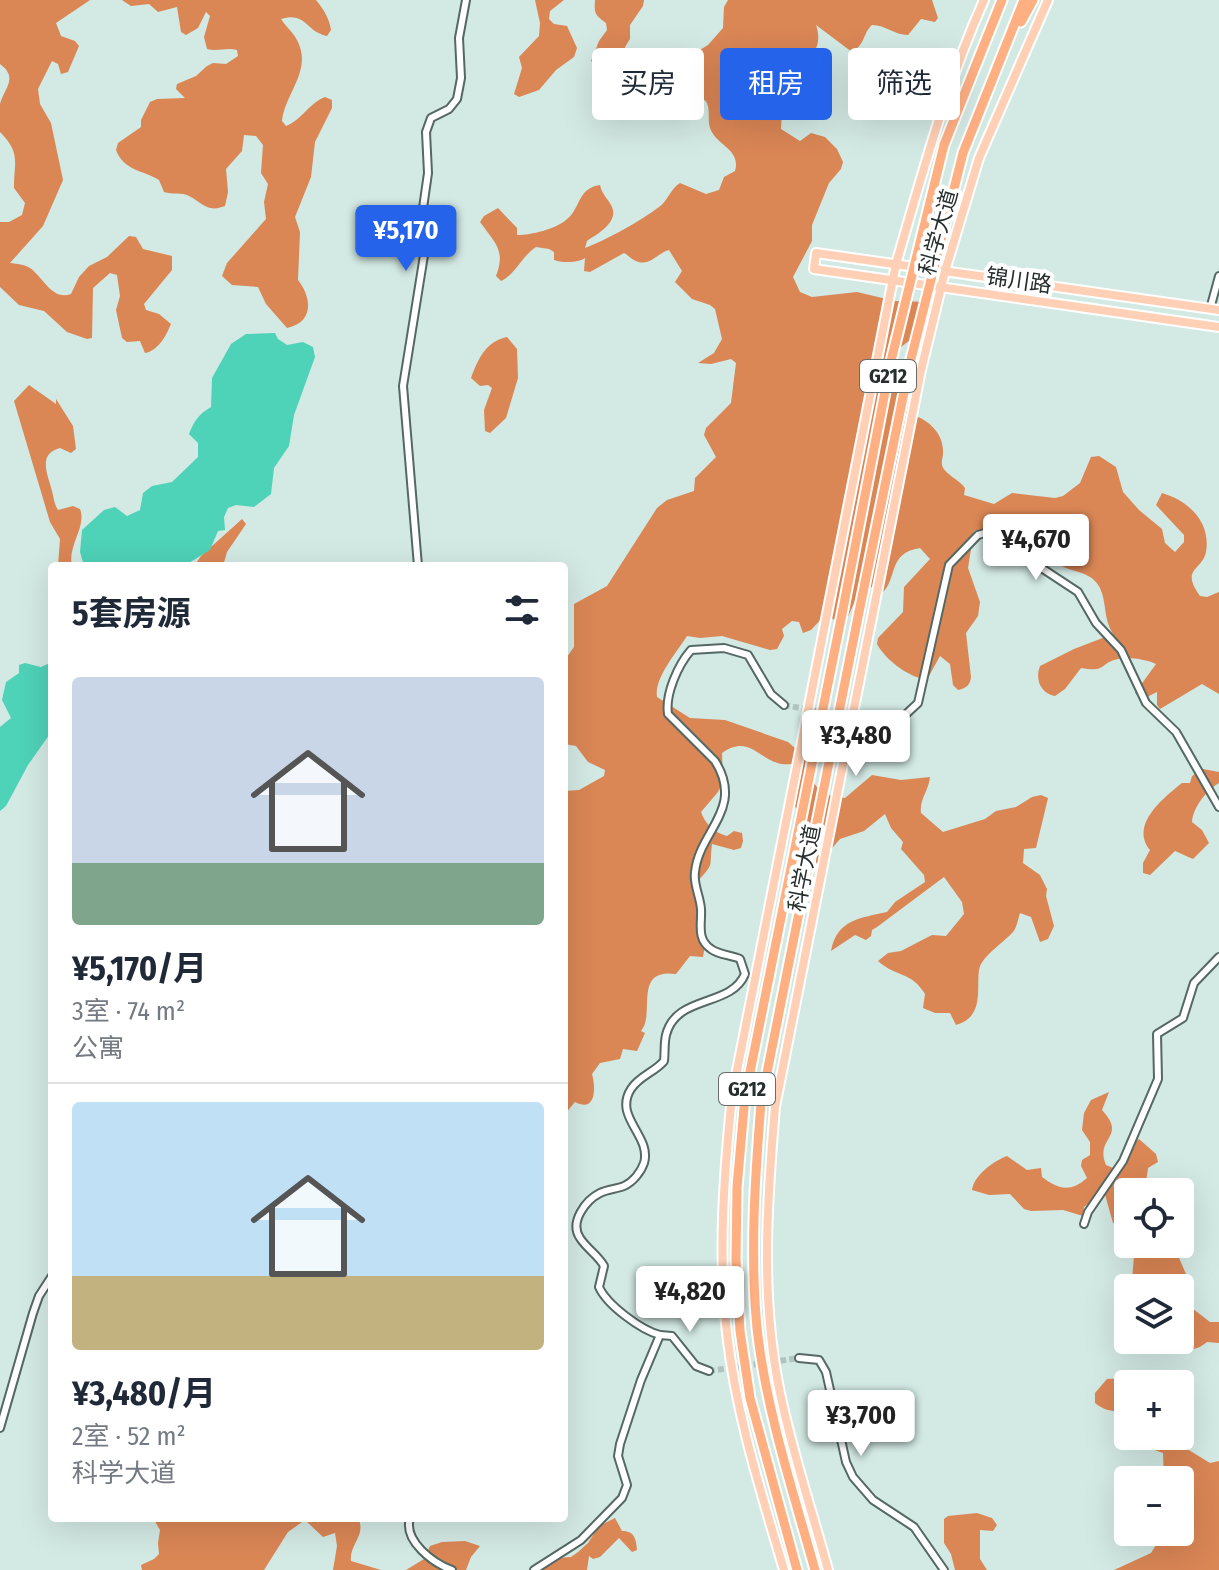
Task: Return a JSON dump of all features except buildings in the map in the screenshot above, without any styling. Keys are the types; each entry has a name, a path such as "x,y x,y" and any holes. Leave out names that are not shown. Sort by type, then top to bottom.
{"highway":[{"name":"科学大道","path":"797,1570 750,1398 740,1331 737,1187 745,1097 891,361 944,145 1002,0"},
{"name":"科学大道","path":"815,1570 768,1394 759,1342 753,1257 754,1185 761,1103 910,363 963,153 1024,0"},
{"path":"998,68 1033,0"}],"main road":[{"name":"科学大道","path":"784,1570 738,1402 727,1332 723,1187 732,1096 896,264 958,63 984,0"},
{"name":"科学大道","path":"828,1570 780,1392 770,1328 766,1259 775,1107 921,370 941,287 979,158 1048,0"},
{"name":"锦川路","path":"1214,310 816,253 814,269 1219,327"}],"street":[{"path":"418,562 403,386 425,249 426,132 431,118 449,109 457,99 461,78 459,38 466,0"},
{"path":"1214,310 1219,276"},
{"path":"880,723 904,716 918,703 949,565 978,535 995,530 1037,565 1078,592 1096,623 1121,650 1146,703 1176,732 1186,747 1219,807"},
{"path":"709,1371 696,1366 672,1336 644,1330 602,1295 599,1287 604,1266 580,1238 578,1220 590,1200 598,1194 624,1186 641,1170 645,1149 630,1122 627,1101 630,1090 637,1082 664,1061 666,1035 673,1020 683,1010 734,990 742,983 745,974 740,959 712,951 701,936 701,910 694,874 724,805 720,769 672,719 667,706 687,654 691,650 724,648 748,655 771,694 784,705"},
{"path":"1084,1224 1088,1212 1123,1161 1158,1079 1157,1034 1183,1018 1194,983 1219,957"},
{"path":"0,1428 33,1313 48,1282"},
{"path":"534,1570 581,1540 622,1498 627,1485 618,1456 620,1444 660,1335"},
{"path":"799,1358 819,1360 826,1372 846,1462 853,1477 873,1500 914,1527 944,1570"},
{"path":"408,1522 411,1539 452,1570"}],"shaded area":[{"path":"0,0 90,0 56,23 61,36 75,41 79,46 68,72 61,74 58,64 52,61 38,89 40,104 51,123 63,180 43,226 10,263 30,268 53,291 64,295 71,294 79,277 89,266 107,257 129,236 136,237 143,249 172,256 172,270 144,304 146,310 159,314 171,324 161,342 150,352 145,353 140,341 127,342 122,338 116,310 120,296 117,275 110,273 93,288 92,338 87,339 67,332 44,311 19,305 0,287 0,222 9,222 22,215 25,203 14,188 14,152 0,132 0,104 9,83 9,74 0,64"},
{"path":"122,0 316,0 326,14 331,30 327,36 296,18 281,19 297,40 302,61 282,121 286,126 319,100 325,97 332,100 332,108 315,142 311,177 295,217 300,232 298,280 308,302 306,315 296,325 287,328 266,304 258,287 232,285 222,276 227,263 266,219 264,202 268,184 261,173 263,145 256,136 244,135 242,151 226,169 228,192 225,206 219,208 206,206 186,195 164,192 159,180 129,166 116,150 118,143 141,127 150,102 185,98 176,89 177,84 196,76 213,63 226,64 238,56 237,50 207,49 204,37 210,16 206,12 198,28 186,35 181,32 177,7 158,12 149,4 131,6"},
{"path":"535,0 564,0 550,11 549,19 554,24 567,26 577,48 574,57 556,70 539,90 519,97 514,94 522,68 519,57 539,36 540,23"},
{"path":"595,0 644,0 630,25 630,39 625,48 596,48 607,30 606,23 595,8"},
{"path":"728,0 932,0 938,18 935,22 921,19 908,35 872,25 857,48 848,49 816,25 816,48 720,48 720,120 781,120 781,129 800,141 811,133 825,137 837,149 843,162 841,169 829,183 812,225 812,241 793,277 800,292 812,297 857,292 895,301 932,302 938,314 937,322 898,350 888,380 912,407 913,415 925,420 938,434 943,446 943,468 965,488 964,495 994,504 1012,493 1055,498 1063,496 1080,483 1091,457 1099,456 1116,467 1123,492 1162,529 1165,543 1175,552 1184,542 1184,535 1156,505 1162,493 1181,501 1196,514 1207,541 1204,558 1192,575 1194,587 1200,596 1207,597 1219,592 1219,694 1202,684 1160,709 1157,692 1147,697 1139,697 1135,693 1156,664 1127,658 1099,668 1081,668 1065,689 1055,696 1042,689 1040,666 1113,634 1097,583 1057,563 1026,534 1007,525 974,531 968,568 980,602 978,616 966,633 971,680 968,686 961,689 953,685 950,664 940,656 929,676 923,679 897,666 877,644 878,638 903,612 904,587 930,559 920,548 902,555 882,593 871,587 860,594 843,624 825,615 811,630 803,633 799,622 792,621 782,629 784,636 777,649 770,650 722,636 687,636 659,682 657,697 690,718 725,720 788,742 805,757 806,772 822,794 845,798 872,775 901,780 930,777 921,813 943,832 985,819 996,811 1016,807 1032,797 1041,795 1048,798 1036,848 1024,849 1023,863 1040,875 1047,889 1054,926 1048,939 1040,942 1031,917 1020,913 1013,932 981,964 976,1006 966,1020 956,1025 950,1013 935,1013 923,1008 925,994 920,987 878,961 888,953 901,951 932,935 946,936 964,914 962,902 944,877 872,930 866,940 855,935 831,951 834,940 844,926 887,912 895,902 925,882 924,875 901,849 903,842 891,828 885,814 864,831 840,839 815,868 813,862 817,848 812,845 803,816 791,802 794,768 791,764 772,761 750,748 733,747 722,753 723,781 701,812 715,830 727,836 734,831 742,833 743,841 741,848 734,850 712,844 710,865 697,882 704,920 703,957 690,956 676,974 662,974 654,978 641,1031 645,1033 637,1051 623,1049 620,1059 600,1063 592,1074 594,1092 591,1102 582,1105 575,1102 568,1110 568,791 579,790 604,776 605,770 588,762 576,746 568,745 568,655 574,647 574,604 607,586 657,508 667,500 694,491 695,478 716,457 704,435 706,428 731,403 736,363 731,359 711,364 698,363 714,353 722,339 715,309 692,299 675,282 682,271 669,250 645,262 636,261 624,253 590,272 584,271 585,258 574,262 557,261 554,260 554,252 536,247 501,281 496,276 500,260 497,247 480,222 498,208 517,228 517,235 543,231 566,220 583,194 600,185 613,215 604,228 587,241 585,248 651,213 680,183 706,194 719,190 724,177 735,171 736,163 709,123 709,110 704,100 703,48 723,28 724,7"},
{"path":"275,333 287,345 303,342 313,347 315,357 294,415 289,446 274,468 271,494 254,507 236,505 228,508 224,517 225,530 218,531 210,550 190,562 83,562 80,552 82,530 104,510 115,507 127,516 140,510 143,493 152,486 172,482 198,457 198,443 189,434 197,418 211,407 212,378 231,344 246,334"},
{"path":"507,337 517,349 518,378 506,418 490,433 485,431 484,410 492,388 480,386 471,378 488,347"},
{"path":"29,385 56,404 56,399 73,426 76,449 71,453 60,448 48,455 46,461 58,510 73,506 80,509 81,523 71,562 58,562 60,539 50,522 14,401"},
{"path":"242,519 246,524 227,552 224,562 197,562"},
{"path":"25,663 41,667 48,664 48,737 0,811 0,727 11,718 2,700 6,682 19,673 19,665"},
{"path":"1203,769 1219,772 1219,783 1201,800 1192,822 1202,830 1209,843 1193,859 1175,851 1150,875 1143,873 1143,863 1150,850 1144,831 1151,813 1174,789 1182,783 1190,783 1192,776"},
{"path":"1109,1092 1102,1110 1112,1126 1104,1149 1106,1165 1113,1168 1117,1165 1139,1139 1156,1154 1158,1162 1148,1168 1147,1178 1114,1178 1114,1223 1104,1191 1084,1207 1083,1216 1063,1210 1031,1211 1024,1209 1010,1194 989,1195 972,1190 985,1169 1007,1156 1027,1170 1041,1168 1042,1177 1059,1187 1081,1183 1087,1178 1081,1166 1082,1160 1090,1155 1090,1142 1082,1130 1084,1113 1091,1100"},
{"path":"1134,1258 1179,1258 1186,1274 1132,1274"},
{"path":"1194,1310 1210,1322 1219,1322 1219,1343 1207,1342 1194,1349"},
{"path":"1107,1379 1114,1379 1114,1411 1095,1403 1095,1393"},
{"path":"1154,1450 1189,1450 1210,1463 1219,1461 1219,1570 1114,1570 1151,1553 1155,1546 1194,1546 1194,1466 1163,1466 1163,1453"},
{"path":"977,1513 992,1518 997,1525 993,1531 980,1530 980,1559 987,1570 955,1570 944,1543 944,1519"},
{"path":"615,1518 622,1531 634,1536 637,1550 632,1552 619,1538 600,1557 593,1559 589,1556 587,1570 535,1570 556,1558 571,1557 588,1543 599,1526"},
{"path":"155,1522 302,1522 288,1532 264,1570 142,1570 141,1565 159,1554 160,1530"},
{"path":"307,1522 359,1522 351,1561 381,1570 333,1570 337,1546 335,1533 323,1537"},
{"path":"465,1541 480,1546 466,1570 406,1570 424,1559 430,1546"}],"tunnel":[{"path":"784,705 880,723"},
{"path":"709,1371 799,1358"}]}
